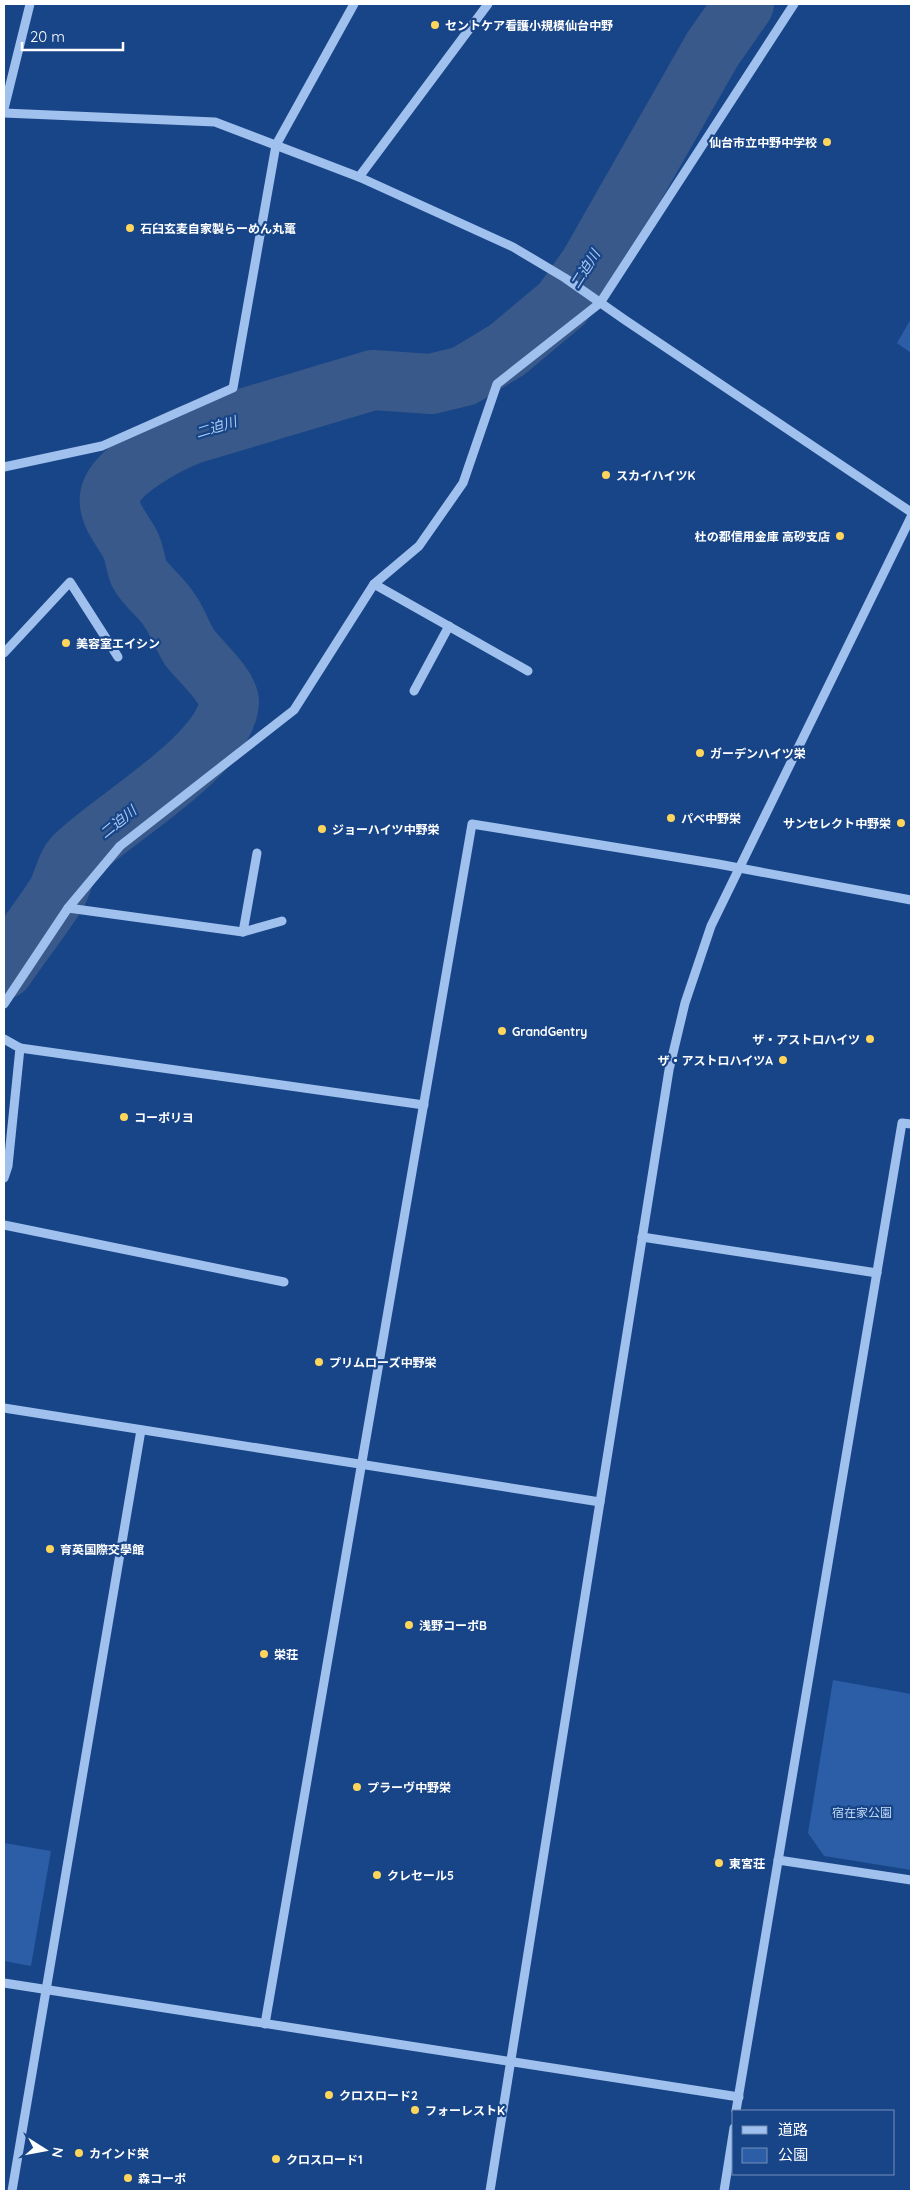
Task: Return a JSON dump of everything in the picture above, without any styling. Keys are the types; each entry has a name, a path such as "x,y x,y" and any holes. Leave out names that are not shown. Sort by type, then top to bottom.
{"street":[{"path":"4,108 30,4"},
{"path":"4,467 102,446 233,388 276,145 354,4"},
{"path":"359,177 488,4"},
{"path":"4,1004 68,908 120,846 294,710 374,584 419,546 463,483 497,384 600,303 794,4"},
{"path":"4,113 215,122 359,177 512,247 565,278 911,512"},
{"path":"490,2191 512,2063 669,1070 685,1003 711,926 911,517"},
{"path":"4,652 70,582 118,657"},
{"path":"374,584 528,671"},
{"path":"414,691 448,626"},
{"path":"265,2024 472,824 740,868 911,900"},
{"path":"243,932 257,854"},
{"path":"68,908 243,932 282,921"},
{"path":"4,1039 20,1048 424,1105"},
{"path":"4,1178 8,1166 20,1048"},
{"path":"736,2110 902,1123 911,1124"},
{"path":"4,1225 284,1282"},
{"path":"642,1237 877,1273"},
{"path":"4,1408 600,1502"},
{"path":"12,2191 141,1430"},
{"path":"778,1860 911,1880"},
{"path":"4,1983 739,2097"},
{"path":"724,2191 732,2141"}],"green space":[{"path":"911,319 911,353 897,343"},
{"name":"宿在家公園","path":"833,1680 911,1694 911,1870 824,1856 808,1833"},
{"path":"4,1843 51,1851 31,1966 4,1961"}],"waterway":[{"name":"二迫川","path":"4,969 56,895 68,866 74,857 188,765 209,744 223,723 229,702 228,696 219,681 190,648 167,606 139,573 132,547 116,522 111,509 110,496 114,486 121,477 144,459 192,434 373,380 431,384 464,376 507,350 562,304 589,266 712,50 744,4"}],"place":[{"name":"セントケア看護小規模仙台中野","path":"435,25"},
{"name":"仙台市立中野中学校","path":"827,142"},
{"name":"石臼玄麦自家製らーめん丸竃","path":"130,228"},
{"name":"スカイハイツK","path":"606,475"},
{"name":"杜の都信用金庫 高砂支店","path":"840,536"},
{"name":"美容室エイシン","path":"66,643"},
{"name":"ガーデンハイツ栄","path":"700,753"},
{"name":"パベ中野栄","path":"671,818"},
{"name":"サンセレクト中野栄","path":"901,823"},
{"name":"ジョーハイツ中野栄","path":"322,829"},
{"name":"GrandGentry","path":"502,1031"},
{"name":"ザ・アストロハイツ","path":"870,1039"},
{"name":"ザ・アストロハイツA","path":"783,1060"},
{"name":"コーポリヨ","path":"124,1117"},
{"name":"プリムローズ中野栄","path":"319,1362"},
{"name":"育英国際交學館","path":"50,1549"},
{"name":"浅野コーポB","path":"409,1625"},
{"name":"栄荘","path":"264,1654"},
{"name":"プラーヴ中野栄","path":"357,1787"},
{"name":"東宮荘","path":"719,1863"},
{"name":"クレセール5","path":"377,1875"},
{"name":"クロスロード2","path":"329,2095"},
{"name":"フォーレストK","path":"415,2110"},
{"name":"カインド栄","path":"79,2153"},
{"name":"クロスロード1","path":"276,2159"},
{"name":"森コーポ","path":"128,2178"}]}
